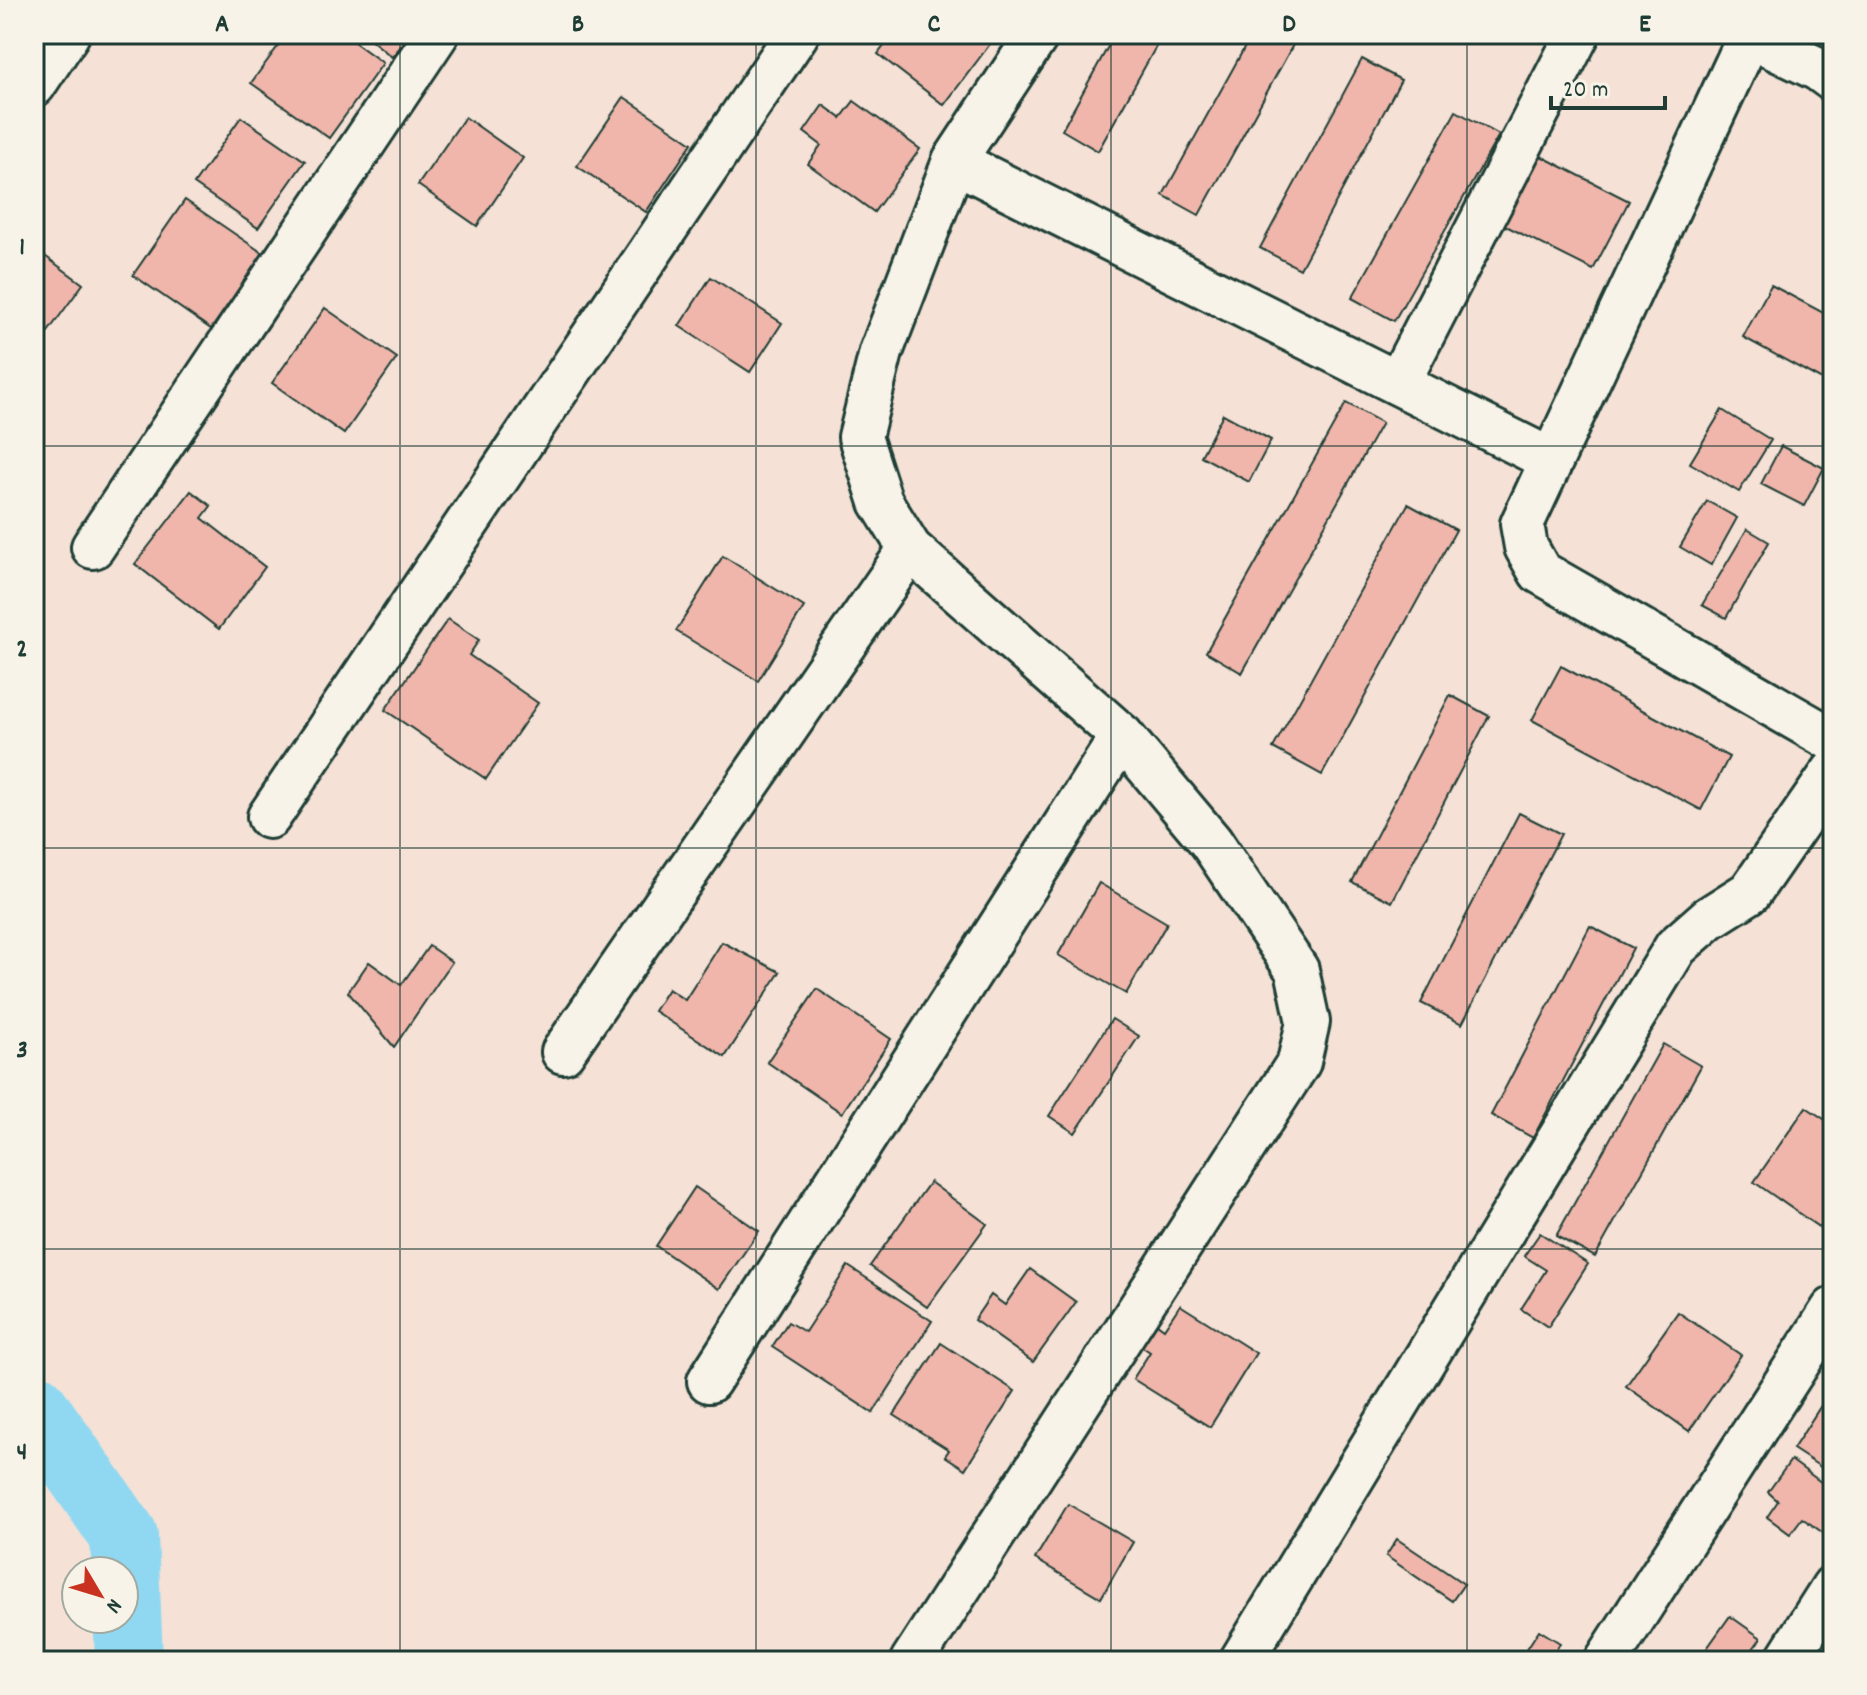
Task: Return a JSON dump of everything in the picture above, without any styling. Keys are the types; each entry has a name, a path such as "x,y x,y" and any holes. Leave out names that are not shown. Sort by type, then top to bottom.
{"street":[{"path":"34,85 68,34"},
{"path":"93,547 437,34"},
{"path":"269,817 797,34"},
{"path":"912,1661 1299,1062 1308,1022 1297,970 1211,842 1122,736 910,549 881,502 860,437 881,352 954,161 1038,34"},
{"path":"1398,383 1578,34"},
{"path":"1828,63 1747,35 1522,524 1526,547 1540,572 1833,740"},
{"path":"954,161 1551,460"},
{"path":"563,1052 910,549"},
{"path":"709,1381 1122,736"},
{"path":"1241,1661 1676,947 1709,918 1750,892 1833,772"},
{"path":"1606,1661 1833,1309"},
{"path":"1786,1661 1833,1587"}],"building":[{"path":"287,34 343,34 383,63 329,138 251,83"},
{"path":"364,34 411,34 392,57"},
{"path":"893,34 978,34 990,44 944,105 878,54"},
{"path":"1115,34 1163,34 1098,151 1062,130"},
{"path":"1252,34 1299,34 1199,215 1163,195"},
{"path":"1362,59 1401,80 1300,269 1260,248"},
{"path":"624,97 692,143 646,212 577,166"},
{"path":"854,101 920,149 874,212 808,164 821,145 804,132 823,105 841,118"},
{"path":"1456,111 1499,135 1394,321 1352,298"},
{"path":"241,117 305,161 258,228 194,184"},
{"path":"465,117 523,158 477,226 418,185"},
{"path":"1535,153 1629,201 1593,270 1500,223"},
{"path":"185,200 264,254 211,329 133,275"},
{"path":"34,248 83,284 34,351"},
{"path":"711,277 782,323 750,372 679,326"},
{"path":"1771,285 1833,318 1833,386 1743,337"},
{"path":"325,308 397,358 344,434 272,383"},
{"path":"1346,403 1382,423 1242,673 1206,652"},
{"path":"1722,410 1771,440 1739,492 1690,463"},
{"path":"1223,414 1271,440 1249,482 1201,456"},
{"path":"1781,446 1824,468 1804,506 1761,484"},
{"path":"191,491 211,506 202,518 265,567 219,629 135,564"},
{"path":"1707,501 1737,518 1711,565 1680,547"},
{"path":"1408,504 1456,530 1322,775 1273,748"},
{"path":"1747,529 1769,542 1726,618 1702,605"},
{"path":"723,556 804,607 758,681 676,631"},
{"path":"448,619 479,640 469,655 538,703 486,779 385,710"},
{"path":"1561,666 1729,757 1701,810 1532,720"},
{"path":"1450,695 1489,716 1392,902 1352,882"},
{"path":"1519,813 1561,834 1462,1024 1421,1003"},
{"path":"1099,883 1167,923 1126,994 1058,955"},
{"path":"1590,926 1633,948 1533,1138 1491,1115"},
{"path":"722,942 780,972 725,1057 654,1011 668,989 685,1000"},
{"path":"429,946 452,962 394,1047 348,992 369,962 401,985"},
{"path":"817,989 891,1039 842,1113 767,1062"},
{"path":"1112,1019 1139,1036 1075,1133 1049,1116"},
{"path":"1663,1044 1701,1066 1595,1257 1556,1236"},
{"path":"1806,1107 1833,1125 1833,1209 1820,1228 1754,1182"},
{"path":"930,1182 987,1224 927,1307 870,1266"},
{"path":"695,1187 759,1231 719,1289 656,1246"},
{"path":"1540,1233 1588,1264 1548,1327 1521,1309 1546,1270 1524,1256"},
{"path":"848,1266 932,1321 873,1413 772,1347 788,1322 805,1332"},
{"path":"1030,1269 1076,1302 1033,1362 974,1320 991,1295 1005,1305"},
{"path":"1180,1305 1256,1353 1210,1427 1133,1379 1150,1352 1138,1344 1153,1321 1164,1329"},
{"path":"1678,1312 1741,1355 1689,1431 1626,1386"},
{"path":"941,1343 1015,1391 965,1469 945,1456 949,1450 894,1415"},
{"path":"1833,1387 1833,1475 1793,1449"},
{"path":"1791,1460 1833,1491 1832,1539 1802,1518 1790,1534 1767,1517 1778,1501 1768,1492"},
{"path":"1068,1504 1133,1542 1101,1598 1035,1559"},
{"path":"1397,1539 1464,1584 1452,1601 1386,1556"},
{"path":"1730,1616 1761,1638 1744,1661 1698,1661"},
{"path":"1539,1630 1560,1643 1549,1661 1519,1661"}],"waterway":[{"path":"34,1407 124,1536 129,1661"}]}
